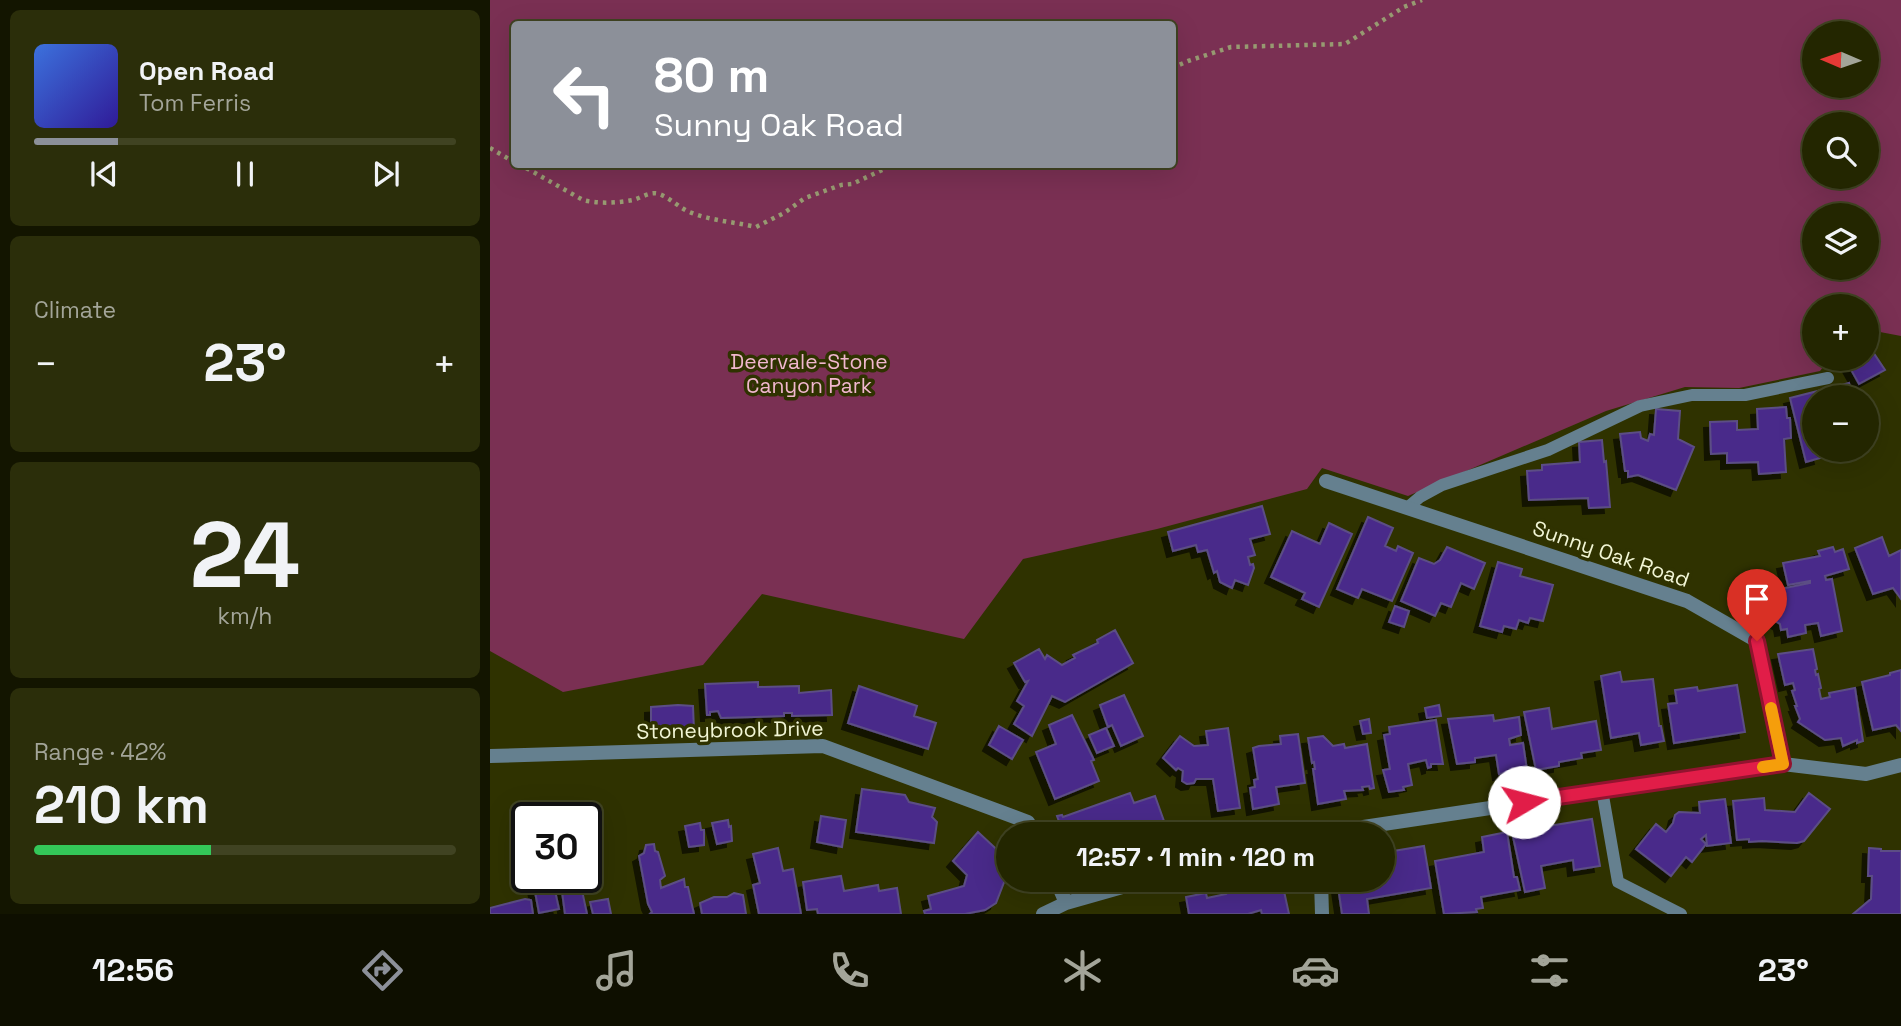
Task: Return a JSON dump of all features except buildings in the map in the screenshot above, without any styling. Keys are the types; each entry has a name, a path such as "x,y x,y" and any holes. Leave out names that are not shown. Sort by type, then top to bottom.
{"street":[{"name":"Sunny Oak Road","path":"1326,481 1687,601 1757,641 1783,764"},
{"name":"Stoneybrook Drive","path":"490,756 823,746 1028,822"},
{"path":"1393,822 1783,764 1866,774 1901,765"},
{"path":"1061,892 1066,903"},
{"path":"1043,914 1066,903 1105,892"},
{"path":"1321,892 1322,914"}],"lane":[{"path":"1407,508 1420,496 1442,485 1548,450 1640,406 1692,395 1745,395 1829,378"},
{"path":"1602,790 1618,882 1681,914"}],"path":[{"path":"1176,66 1231,47 1346,44 1404,7 1422,0"},
{"path":"490,148 511,160"},
{"path":"526,168 583,200 594,203 633,200 648,194 658,194 690,213 757,227 784,214 806,198 841,185 852,184 886,168"}],"green space":[{"name":"Deervale-Stone Canyon Park","path":"490,0 1901,0 1901,336 1879,332 1879,294 1802,294 1802,371 1820,371 1739,388 1685,387 1606,411 1408,496 1322,468 1307,489 1157,529 1023,559 964,639 762,594 703,665 563,692 490,651"}],"slow traffic":[{"path":"1763,767 1783,764 1771,708"}],"route":[{"path":"1524,802 1783,764 1757,641"}]}
